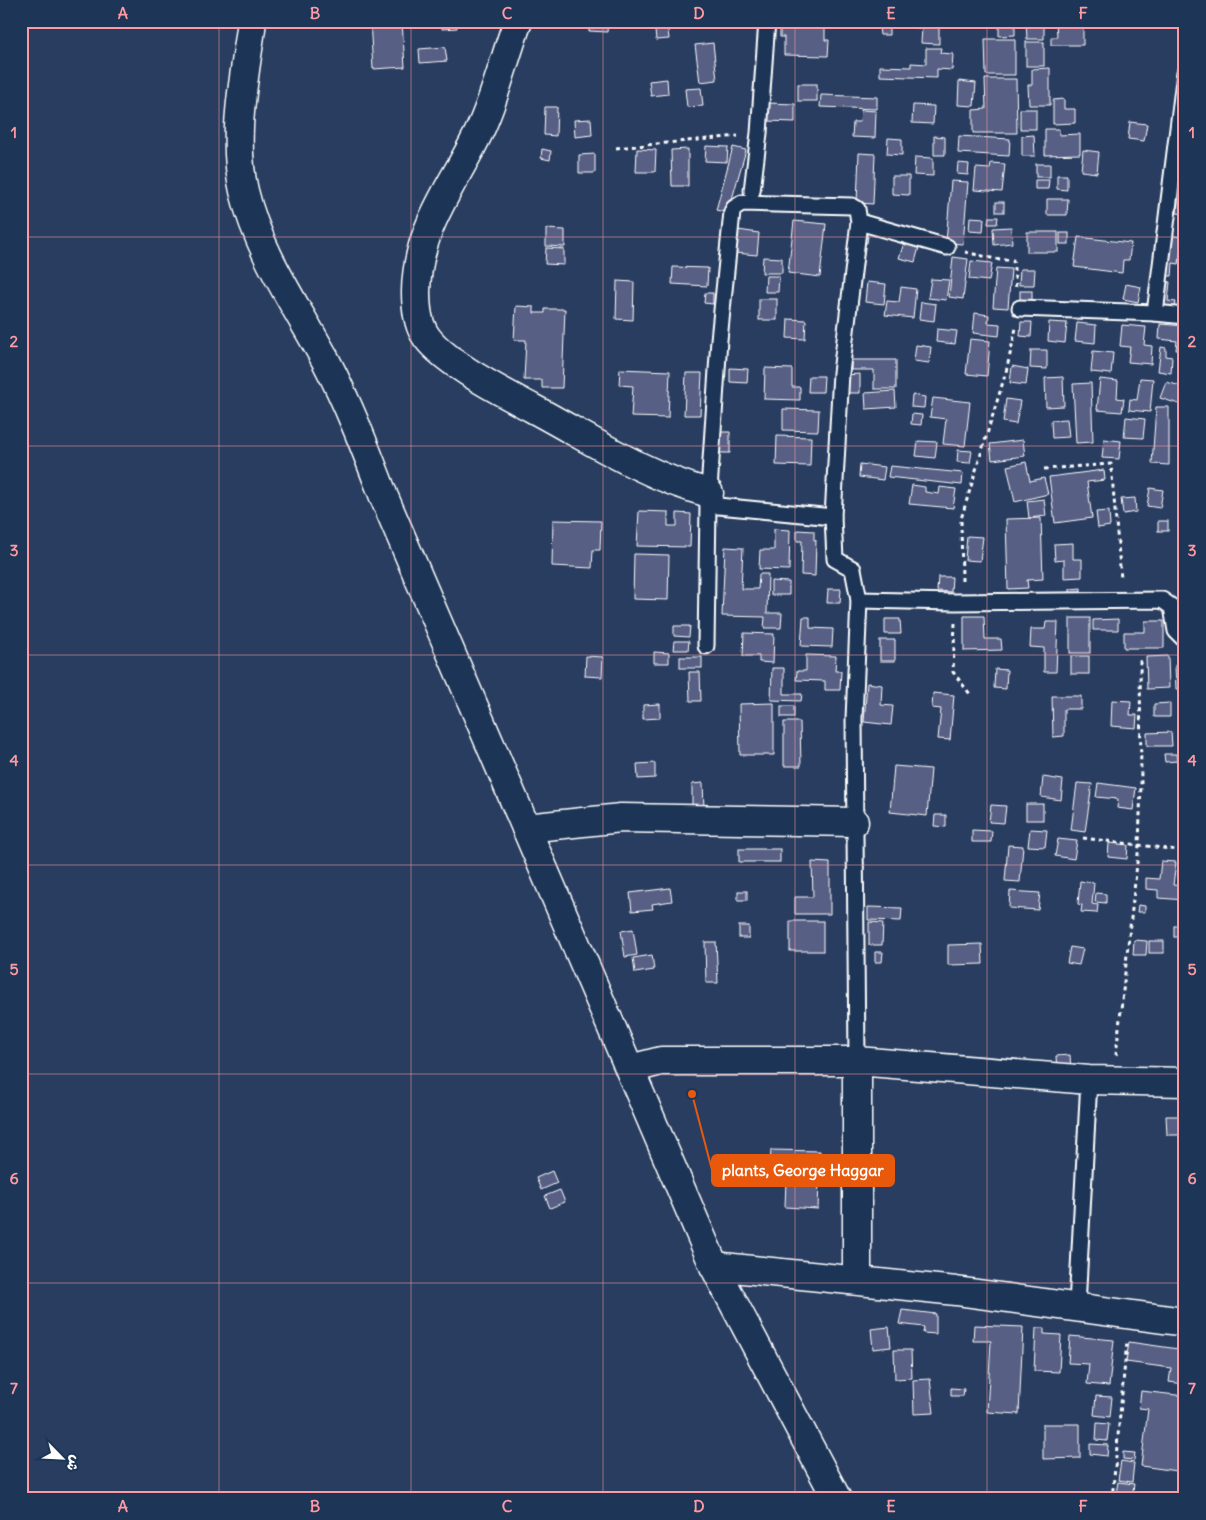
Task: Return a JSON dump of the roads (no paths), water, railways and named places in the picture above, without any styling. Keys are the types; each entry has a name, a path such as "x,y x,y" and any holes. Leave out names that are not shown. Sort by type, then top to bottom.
{"street":[{"path":"252,21 238,137 244,190 262,244 286,294 326,360 356,421 384,497 714,1266 837,1499"},
{"path":"518,21 480,131 436,212 422,245 417,275 416,305 424,334 450,358 476,376 612,453 654,475 708,499"},
{"path":"526,828 621,818 854,822"},
{"path":"630,1068 661,1061 857,1062 1101,1079 1185,1082"},
{"path":"857,1062 857,1279"},
{"path":"714,1266 857,1279 1077,1306 1185,1322"}],"lane":[{"path":"752,191 759,133 767,21"},
{"path":"1156,313 1185,72"},
{"path":"706,646 708,499 719,340 731,219 734,208 742,203 852,206 857,209 859,222 841,374 833,517 835,559 853,570 859,600 854,719 857,1062"},
{"path":"859,222 948,247"},
{"path":"1020,308 1156,313 1185,316"},
{"path":"708,499 833,517"},
{"path":"859,600 959,602 1162,600 1172,607 1176,631 1185,640"},
{"path":"1077,1306 1101,1079"}],"place":[{"name":"plants, George Haggar","path":"692,1094"}]}
